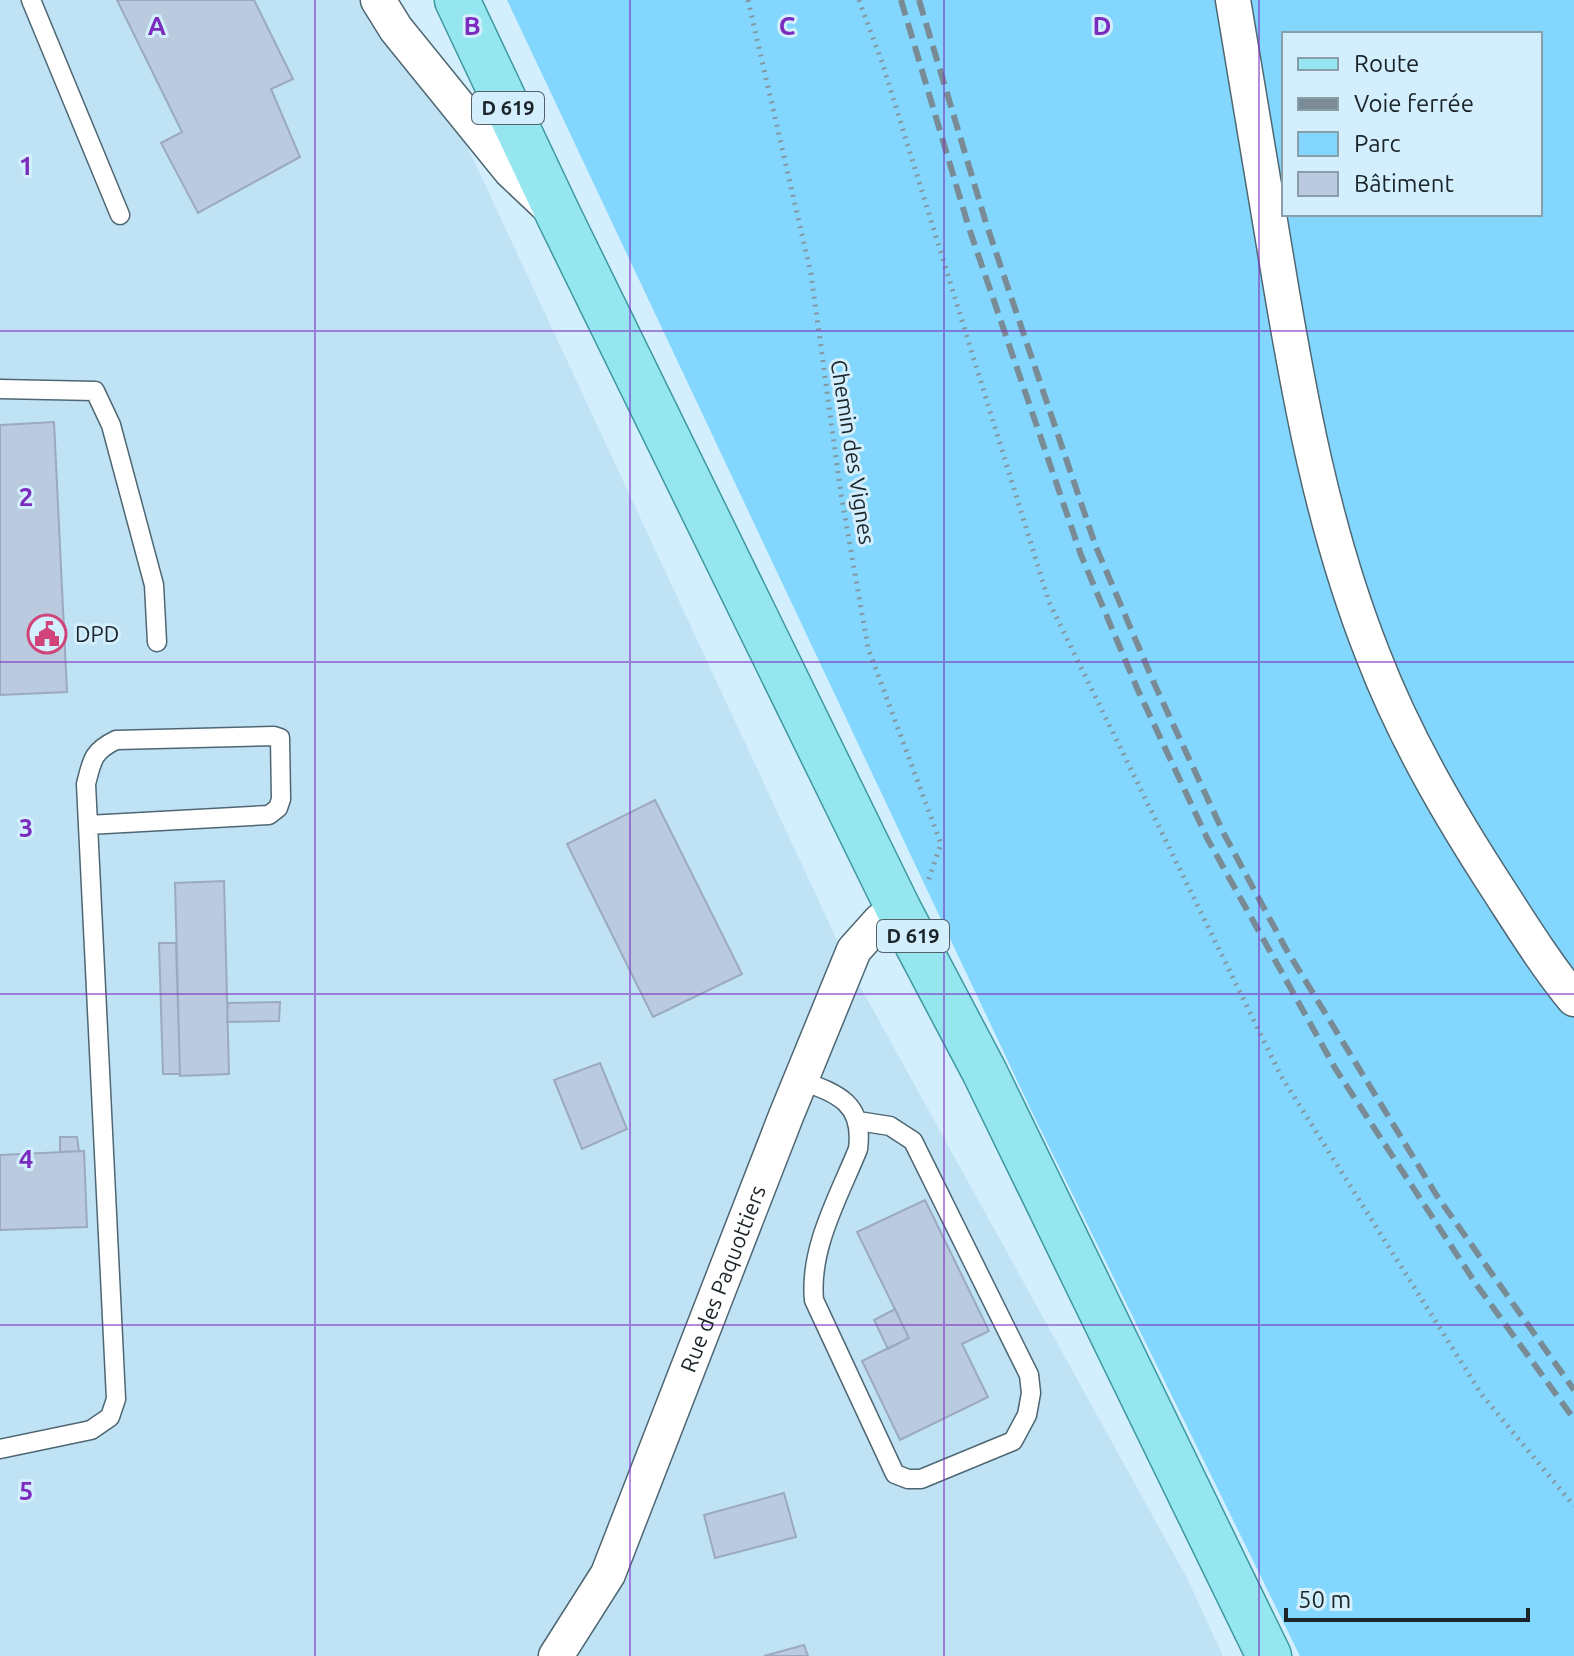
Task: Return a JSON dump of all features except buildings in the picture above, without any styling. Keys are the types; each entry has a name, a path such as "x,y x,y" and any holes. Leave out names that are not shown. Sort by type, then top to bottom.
{"main road":[{"name":"D 619","path":"457,0 559,216 910,904 985,1073 1269,1656"}],"street":[{"path":"378,0 396,29 511,171 559,216"},
{"path":"1233,0 1300,404 1349,588 1373,656 1400,718 1454,821 1574,999"},
{"name":"Rue des Paquottiers","path":"556,1656 608,1574 800,1080 854,950 880,921 910,904"}],"lane":[{"path":"31,0 120,215"},
{"path":"0,389 95,391 111,425 154,585 157,642"},
{"path":"0,1449 91,1430 110,1417 116,1399 88,825 86,784 93,756 116,740 280,738 281,799 278,808 269,815 88,825"},
{"path":"800,1080 836,1093 854,1110 858,1121 858,1149 815,1258 812,1278 814,1300 895,1474 908,1479 921,1479 1013,1441 1027,1415 1031,1393 1029,1375 913,1141 890,1126 858,1121"}],"path":[{"name":"Chemin des Vignes","path":"748,0 811,274 841,494 868,648 941,844 910,904"},
{"path":"859,0 887,77 1049,602 1281,1076 1482,1395 1574,1506"}],"shaded area":[{"path":"0,0 399,0 850,968 1187,1578 1223,1656 0,1656"}],"green space":[{"path":"507,0 1574,0 1574,1656 1300,1656 1031,1110"}],"railway":[{"path":"901,0 969,228 1081,555 1137,688 1207,838 1335,1068 1476,1284 1574,1419"},
{"path":"919,0 986,223 1096,547 1223,832 1286,949 1437,1196 1574,1390"}],"place":[{"name":"DPD","path":"47,634"}]}
